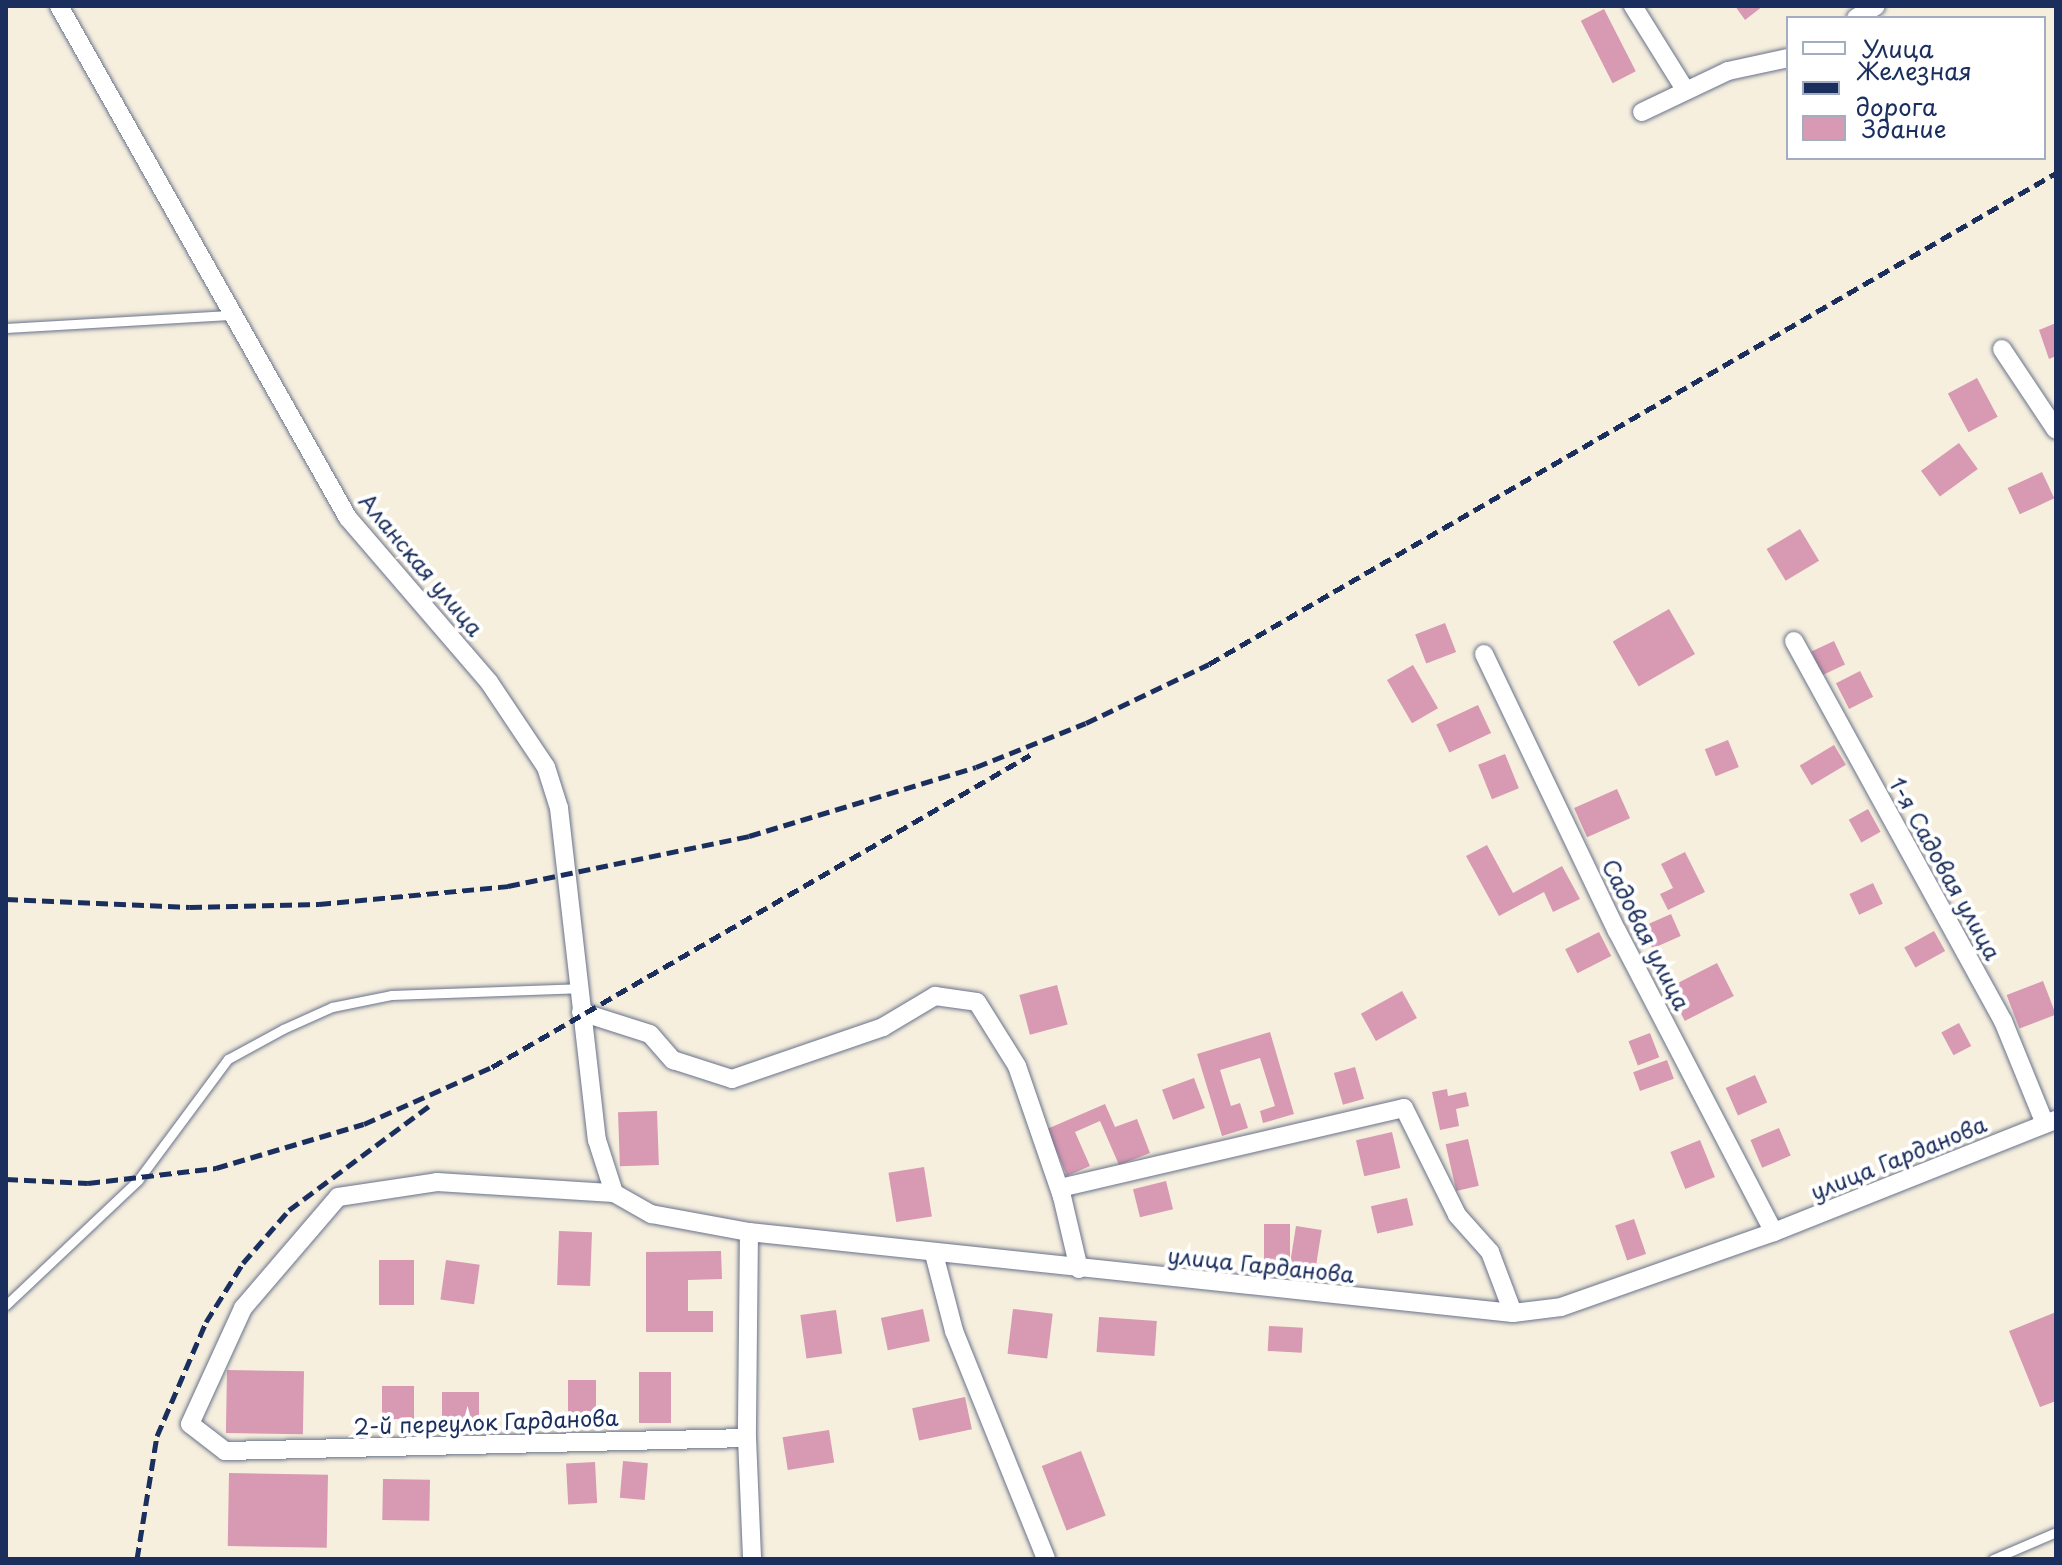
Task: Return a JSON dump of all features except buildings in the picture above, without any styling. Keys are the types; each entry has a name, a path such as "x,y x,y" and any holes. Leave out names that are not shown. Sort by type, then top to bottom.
{"street":[{"name":"Аланская улица","path":"59,6 348,518 489,682 546,767 559,808 597,1140 614,1193"},
{"path":"1633,6 1684,88"},
{"path":"1642,112 1684,88 1728,71 1786,58"},
{"path":"2002,349 2056,430"},
{"name":"1-я Садовая улица","path":"1794,641 2003,1021 2051,1122"},
{"name":"Садовая улица","path":"1484,654 1617,931 1774,1232"},
{"path":"581,1012 650,1034 673,1060 732,1079 883,1027 935,996 977,1002 1017,1066 1062,1197"},
{"path":"1079,1269 1060,1188 1404,1108 1457,1215 1490,1252 1513,1313"},
{"name":"улица Гарданова","path":"225,1451 190,1424 243,1308 338,1197 437,1182 614,1193 651,1214 749,1232 1513,1313 1561,1307 1774,1232 2051,1122"},
{"path":"749,1232 747,1438 752,1559"},
{"path":"934,1254 954,1331 1046,1559"},
{"name":"2-й переулок Гарданова","path":"225,1451 747,1438"}],"lane":[{"path":"6,328 234,315"},
{"path":"6,1305 138,1180 228,1059 269,1036 332,1007 391,995 578,988"},
{"path":"1993,1559 2056,1532"},
{"path":"2014,1559 2019,1548"}],"railway":[{"path":"6,899 190,907 319,904 508,886 749,836 976,767 1086,723 1209,664 2056,173"},
{"path":"6,1179 88,1183 216,1168 364,1124 492,1067 1030,755"},
{"path":"137,1559 157,1436 206,1322 243,1263 289,1210 433,1103"}]}
